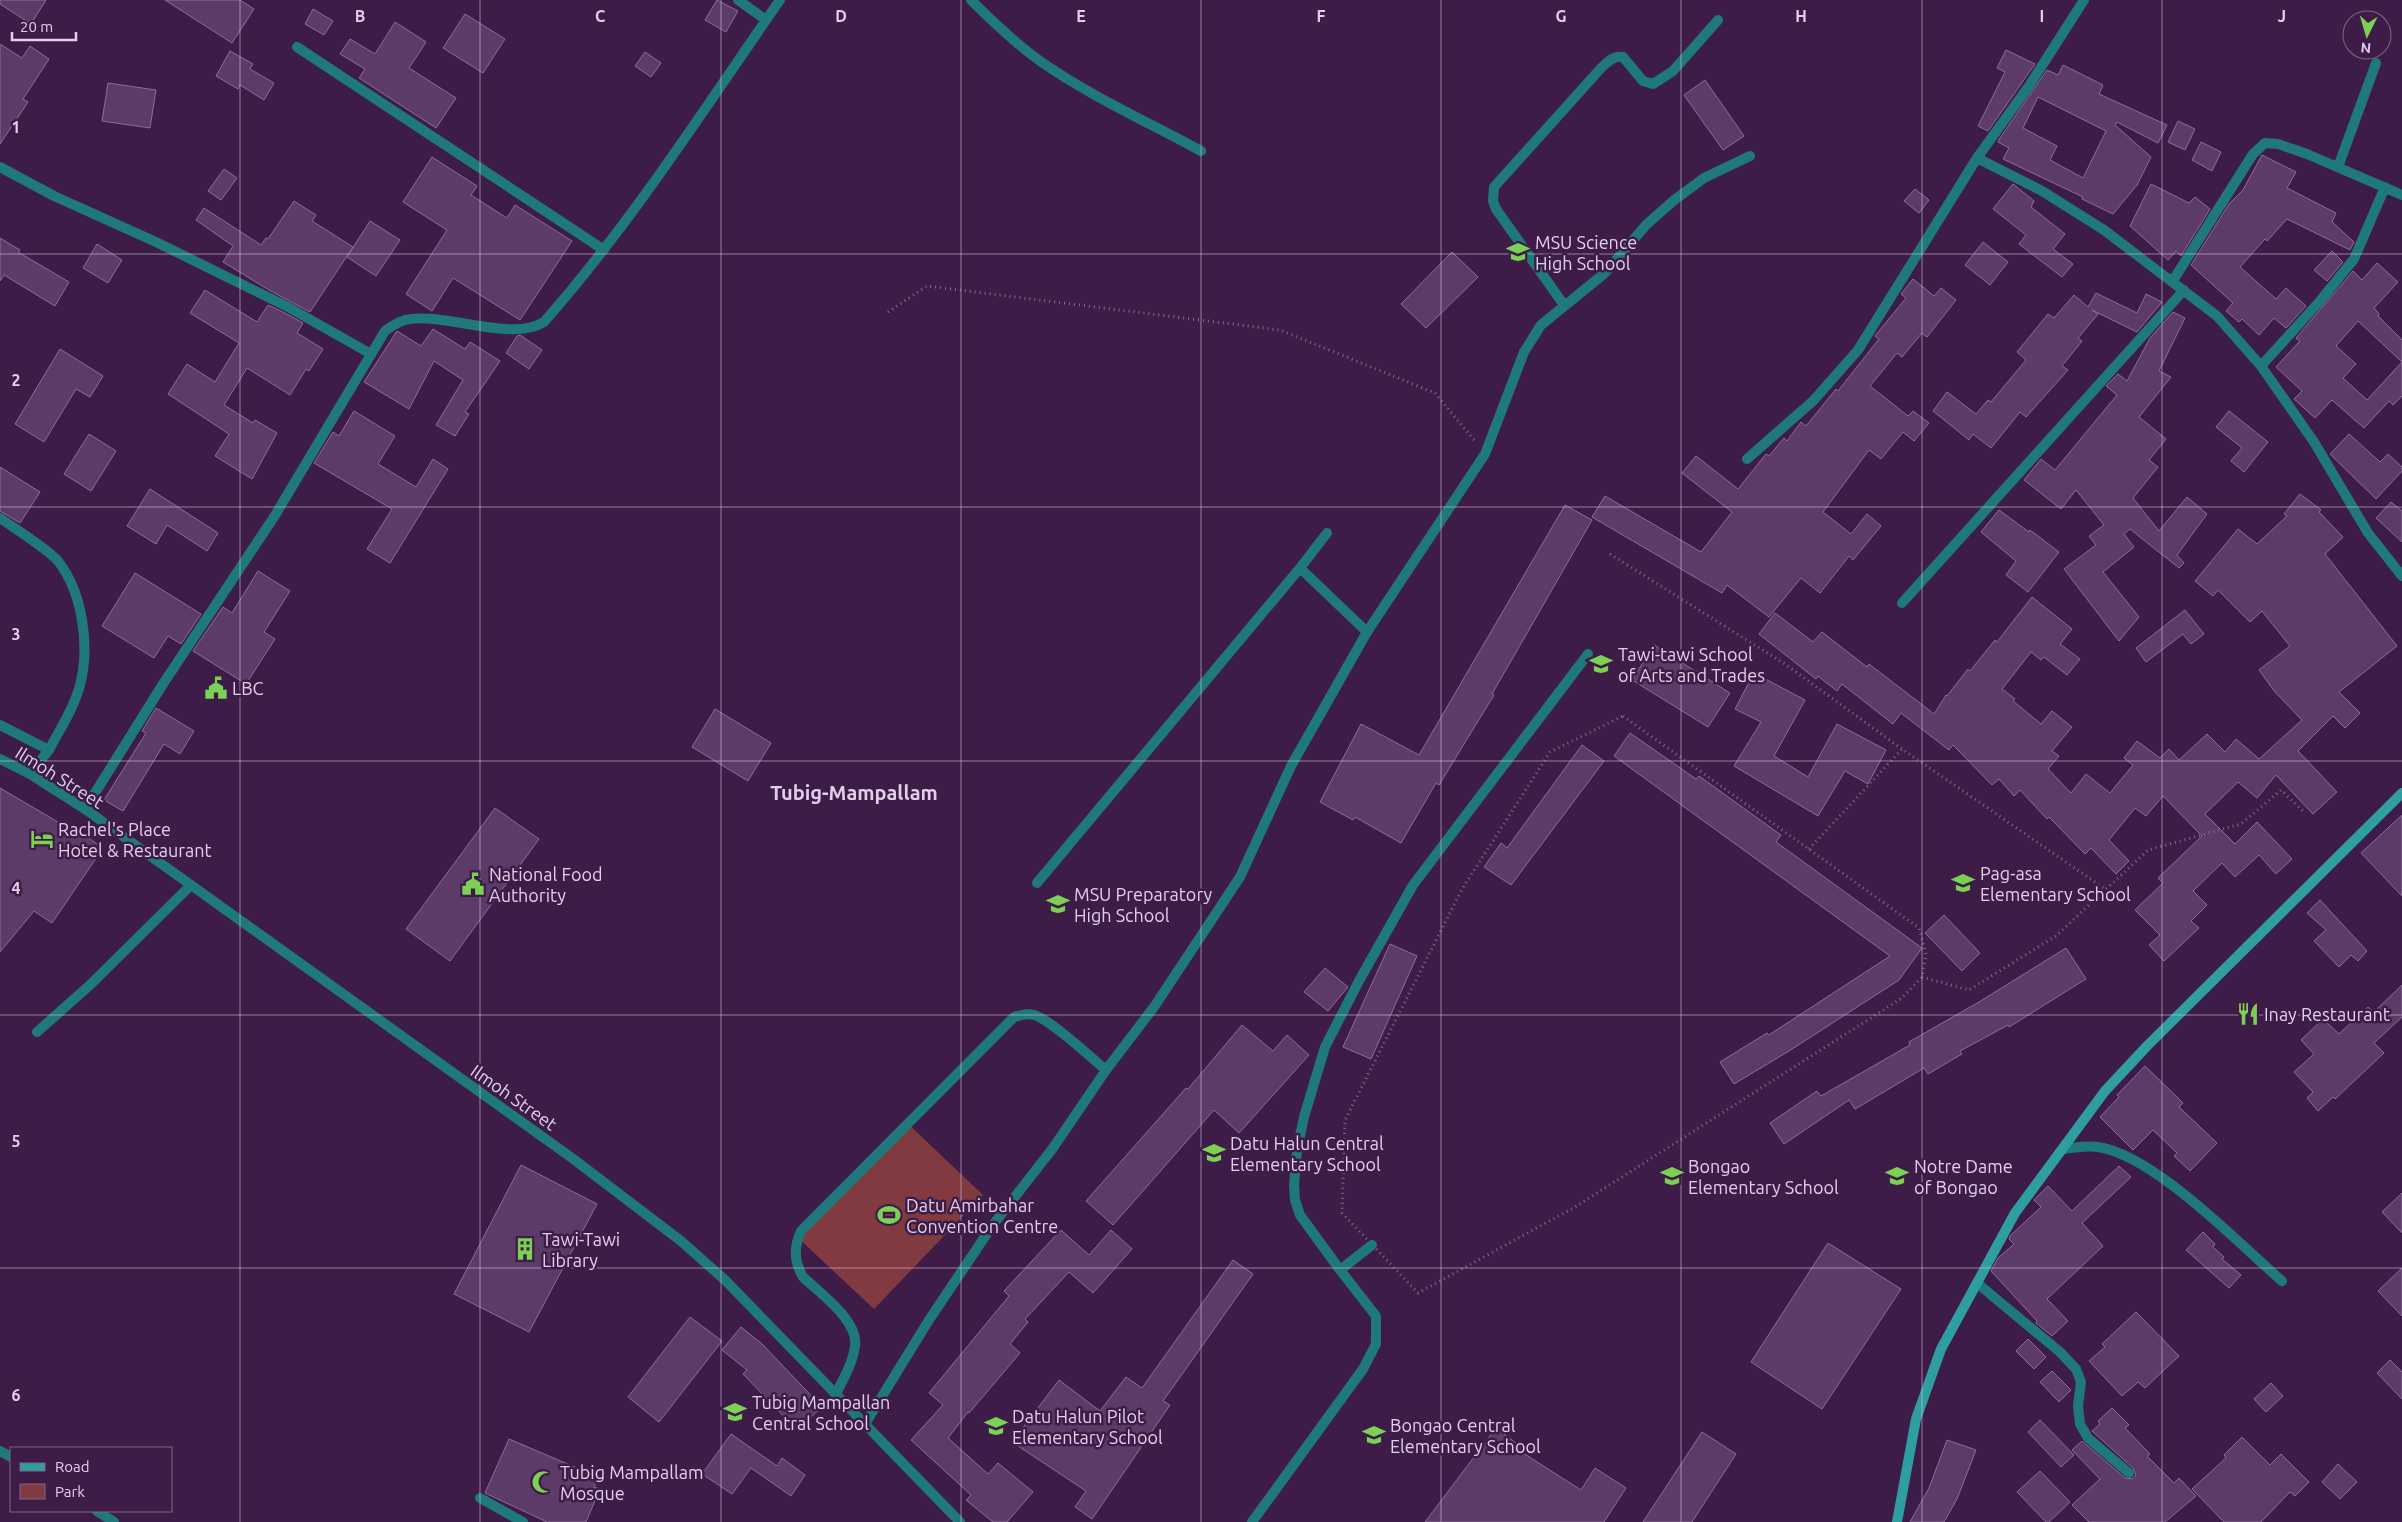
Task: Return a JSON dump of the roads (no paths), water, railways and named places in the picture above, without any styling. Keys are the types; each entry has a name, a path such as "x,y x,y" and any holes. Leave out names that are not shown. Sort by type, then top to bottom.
{"main road":[{"path":"1897,1522 1916,1419 1941,1349 2015,1213 2105,1091 2146,1046 2402,794"}],"street":[{"path":"738,0 766,20"},
{"path":"85,809 163,684 274,517 385,331 396,323 422,319 505,328 537,327 544,322 604,250 694,126 780,0"},
{"path":"971,0 1006,34 1041,61 1096,94 1201,151"},
{"path":"1747,459 1813,401 1858,350 1977,158 2028,86 2084,0"},
{"path":"1564,305 1496,209 1493,202 1494,187 1602,67 1612,59 1618,56 1623,57 1643,81 1653,84 1673,71 1718,20"},
{"path":"296,47 604,250"},
{"path":"2338,167 2376,63"},
{"path":"2172,282 2258,147 2265,143 2278,144 2338,167 2402,195"},
{"path":"865,1424 939,1304 992,1226 1053,1148 1106,1070 1154,1007 1240,877 1291,766 1367,632 1485,454 1524,352 1541,325 1605,273 1646,225 1673,201 1704,178 1750,156"},
{"path":"1977,158 2042,191 2104,230 2217,316 2261,366 2314,442 2368,533 2402,576"},
{"path":"0,167 54,196 156,242 288,307 371,354"},
{"path":"2261,366 2320,301 2354,259 2385,187"},
{"path":"1902,603 2184,290"},
{"path":"0,518 58,560 72,586 80,610 85,659 80,686 70,712 48,750 30,774"},
{"path":"1037,883 1300,568 1327,533"},
{"path":"1300,568 1367,632"},
{"path":"1252,1522 1362,1369 1376,1344 1376,1316 1300,1215 1295,1200 1294,1185 1297,1150 1304,1117 1325,1047 1360,979 1413,885 1588,654"},
{"path":"0,725 48,750"},
{"name":"Ilmoh Street","path":"0,759 30,774 85,809 572,1158 673,1235 725,1280 960,1522"},
{"path":"37,1032 90,985 190,886"},
{"path":"836,1394 851,1364 856,1346 854,1329 803,1276 798,1268 796,1241 801,1231 1014,1018 1026,1014 1035,1015 1050,1023 1106,1070"},
{"path":"2063,1149 2097,1146 2120,1154 2150,1169 2186,1196 2282,1281"},
{"path":"1340,1270 1372,1245"},
{"path":"1977,1283 2060,1352 2076,1369 2081,1382 2078,1406 2080,1424 2088,1438 2129,1473"},
{"path":"480,1498 523,1522"},
{"path":"99,1512 114,1522"}],"place":[{"name":"MSU Science High School","path":"1518,252"},
{"name":"Tawi-tawi School of Arts and Trades","path":"1601,664"},
{"name":"LBC","path":"216,688"},
{"name":"Rachel's Place Hotel & Restaurant","path":"42,839"},
{"name":"Pag-asa Elementary School","path":"1963,883"},
{"name":"National Food Authority","path":"473,884"},
{"name":"MSU Preparatory High School","path":"1058,904"},
{"name":"Inay Restaurant","path":"2248,1014"},
{"name":"Datu Halun Central Elementary School","path":"1214,1153"},
{"name":"Bongao Elementary School","path":"1672,1176"},
{"name":"Notre Dame of Bongao","path":"1897,1176"},
{"name":"Datu Amirbahar Convention Centre","path":"889,1215"},
{"name":"Tawi-Tawi Library","path":"525,1249"},
{"name":"Tubig Mampallan Central School","path":"735,1412"},
{"name":"Datu Halun Pilot Elementary School","path":"996,1426"},
{"name":"Bongao Central Elementary School","path":"1374,1435"},
{"name":"Tubig Mampallam Mosque","path":"543,1482"}],"district":[{"name":"Tubig-Mampallam","path":"854,792"}]}
